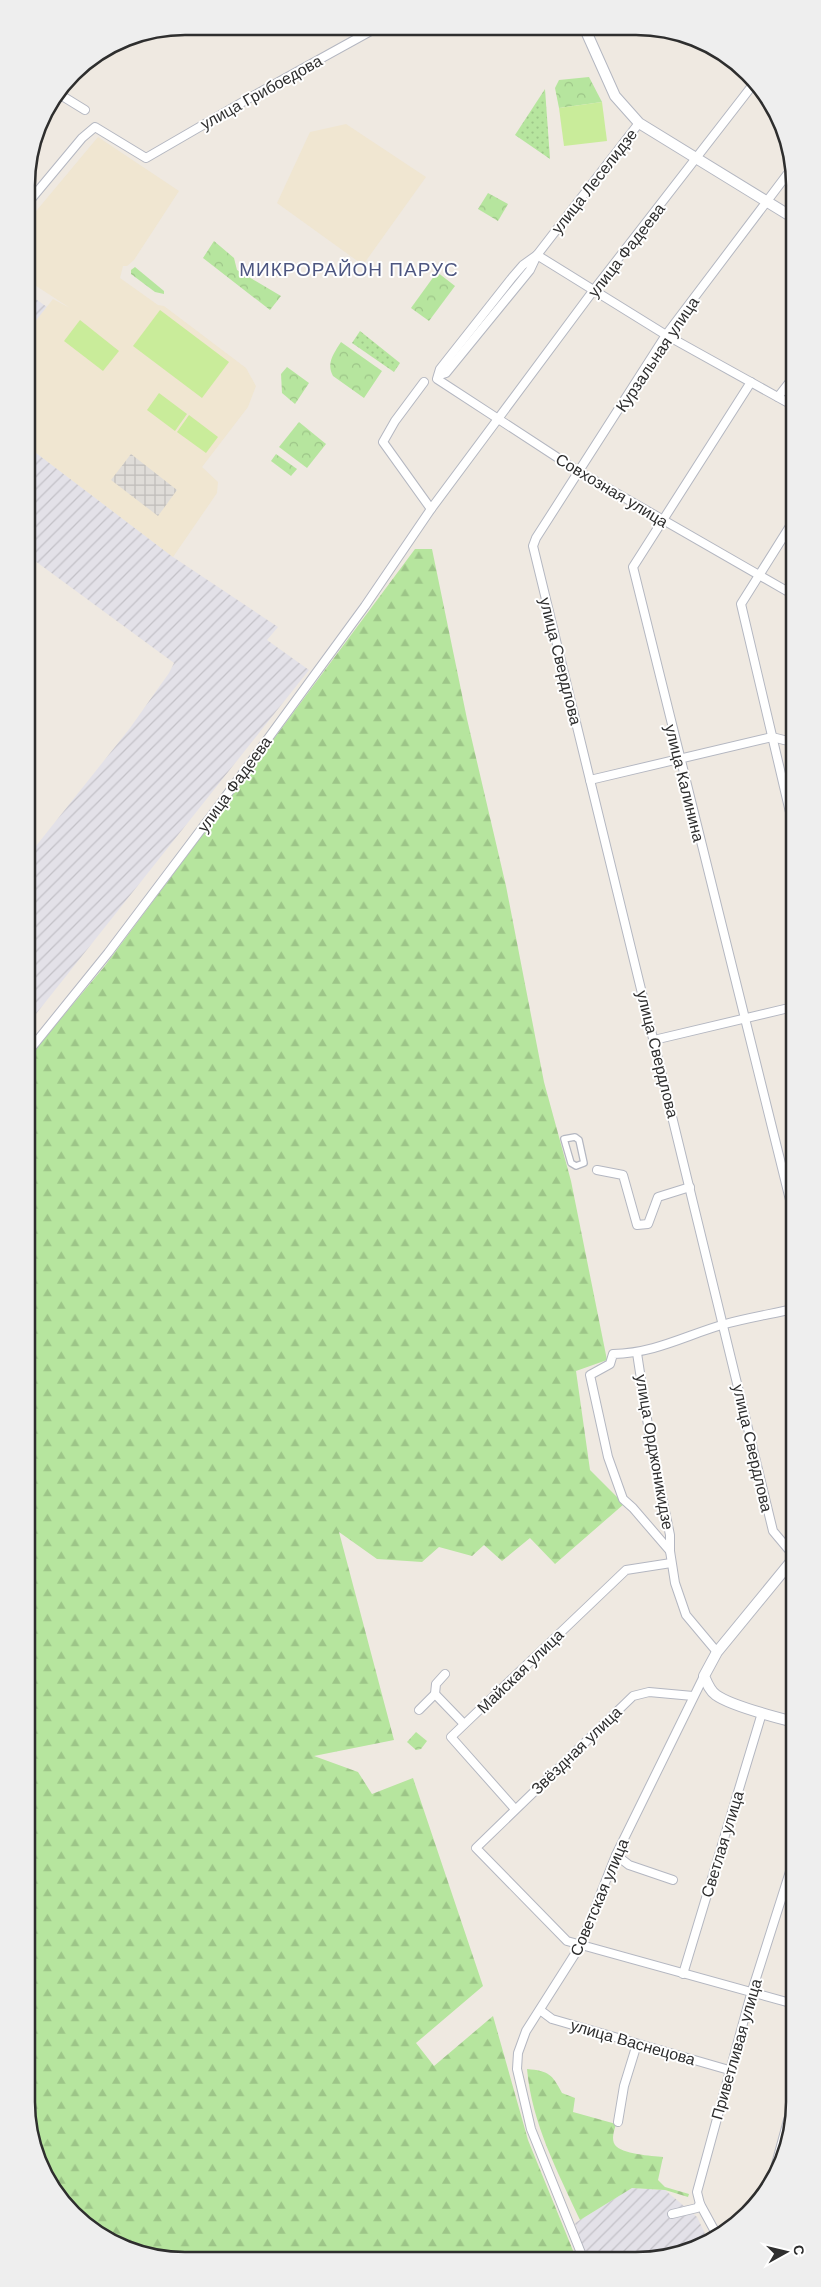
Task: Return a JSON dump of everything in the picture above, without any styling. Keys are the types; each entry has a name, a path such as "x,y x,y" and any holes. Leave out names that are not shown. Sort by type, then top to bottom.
{"street":[{"name":"улица Грибоедова","path":"35,194 82,138 95,127 146,158 252,96 365,35"},
{"name":"улица Леселидзе","path":"438,377 446,373 530,270 537,255 639,123 620,104 615,96 588,35"},
{"name":"улица Фадеева","path":"498,420 593,291 697,160 750,88"},
{"path":"64,97 85,110"},
{"path":"639,123 786,213"},
{"name":"Курзальная улица","path":"532,546 666,335 786,176"},
{"path":"537,255 666,335 786,402"},
{"name":"Совхозная улица","path":"438,377 498,420 578,471 786,591"},
{"path":"424,382 395,421 383,442 431,509 498,420"},
{"name":"улица Калинина","path":"751,382 633,567 786,1184"},
{"path":"778,397 786,387"},
{"name":"улица Фадеева","path":"35,1043 108,952 215,812 364,606 431,509"},
{"path":"786,533 741,604 786,796"},
{"name":"улица Свердлова","path":"532,546 773,1531 786,1547"},
{"path":"590,780 679,757 772,737 786,740"},
{"path":"654,1040 786,1009"},
{"path":"575,1137 579,1140 584,1163 576,1166 571,1163 564,1139 575,1137"},
{"path":"597,1170 623,1175 638,1226 648,1224 658,1198 690,1187"},
{"path":"637,1353 672,1344 724,1325 786,1311"},
{"name":"улица Орджоникидзе","path":"670,1551 623,1499 608,1457 590,1375 610,1364 613,1354 637,1353 651,1445 670,1535 671,1563 675,1583 686,1615 717,1652"},
{"name":"Майская улица","path":"514,1808 451,1737 626,1570 671,1563"},
{"name":"Советская улица","path":"580,2252 531,2129 517,2069 518,2053 526,2031 580,1946 616,1855 693,1696 717,1652 786,1567"},
{"path":"420,1710 435,1694 436,1684 445,1674"},
{"path":"704,1676 708,1686 716,1695 762,1713 786,1720"},
{"name":"Звёздная улица","path":"580,1946 567,1941 476,1848 514,1808 633,1696 649,1692 693,1696"},
{"path":"435,1694 464,1724"},
{"name":"Светлая улица","path":"683,1974 762,1713"},
{"path":"616,1855 629,1865 673,1880"},
{"name":"Приветливая улица","path":"714,2230 700,2204 697,2192 751,1994 786,1884"},
{"path":"580,1946 786,2002"},
{"name":"улица Васнецова","path":"540,2010 552,2019 730,2070"},
{"path":"618,2122 624,2086 637,2044"},
{"path":"672,2214 697,2208 700,2204"}],"shaded area":[{"path":"346,124 426,177 363,265 277,203 310,132"},
{"path":"98,137 179,191 134,260 127,266 123,266 120,278 158,305 164,306 246,368 256,386 248,407 202,467 218,482 217,493 173,557 35,452 35,322 53,299 70,308 35,285 35,212"},
{"path":"35,299 47,307 35,322"},
{"path":"35,452 173,557 278,627 267,640 309,670 35,1015 35,847 130,728 174,663 35,561"},
{"path":"131,454 177,490 158,516 111,480"},
{"path":"632,2188 665,2190 697,2217 706,2235 684,2244 655,2251 585,2252 575,2223"}],"green space":[{"path":"589,77 602,102 559,108 555,88 559,80"},
{"path":"545,89 550,159 515,135"},
{"path":"602,102 607,141 564,146 559,108"},
{"path":"488,193 508,204 498,221 478,209"},
{"path":"214,241 234,258 237,270 281,296 270,310 203,258"},
{"path":"135,267 164,291 164,294 155,292 131,274 131,270"},
{"path":"437,272 455,286 429,321 411,308"},
{"path":"160,310 229,362 202,398 133,346"},
{"path":"80,320 119,351 103,371 64,341"},
{"path":"360,331 400,363 394,372 352,343"},
{"path":"341,342 382,371 364,398 333,376 330,367 331,362"},
{"path":"287,367 309,383 295,404 282,393 281,374"},
{"path":"159,393 187,414 175,431 147,410"},
{"path":"189,415 218,437 206,453 177,432"},
{"path":"299,422 326,444 307,468 279,447"},
{"path":"276,454 297,469 291,476 271,461"},
{"path":"415,549 432,549 467,719 506,886 544,1082 571,1181 607,1360 576,1371 590,1470 624,1504 555,1564 530,1538 502,1561 484,1545 472,1556 439,1547 422,1562 377,1559 339,1532 394,1740 314,1756 358,1772 372,1794 413,1778 483,1986 416,2043 434,2066 493,2016 528,2140 574,2252 166,2251 137,2244 119,2237 94,2221 66,2193 46,2159 40,2141 35,2112 35,1050 104,967"},
{"path":"416,1732 427,1741 421,1749 416,1750 407,1742"},
{"path":"527,2069 545,2072 552,2078 562,2093 575,2098 573,2112 616,2124 613,2140 618,2148 637,2154 663,2157 658,2180 665,2187 689,2194 688,2197 665,2190 632,2188 580,2220 554,2165 540,2128 534,2109"}],"district":[{"name":"МИКРОРАЙОН ПАРУС","path":"349,269"}]}
